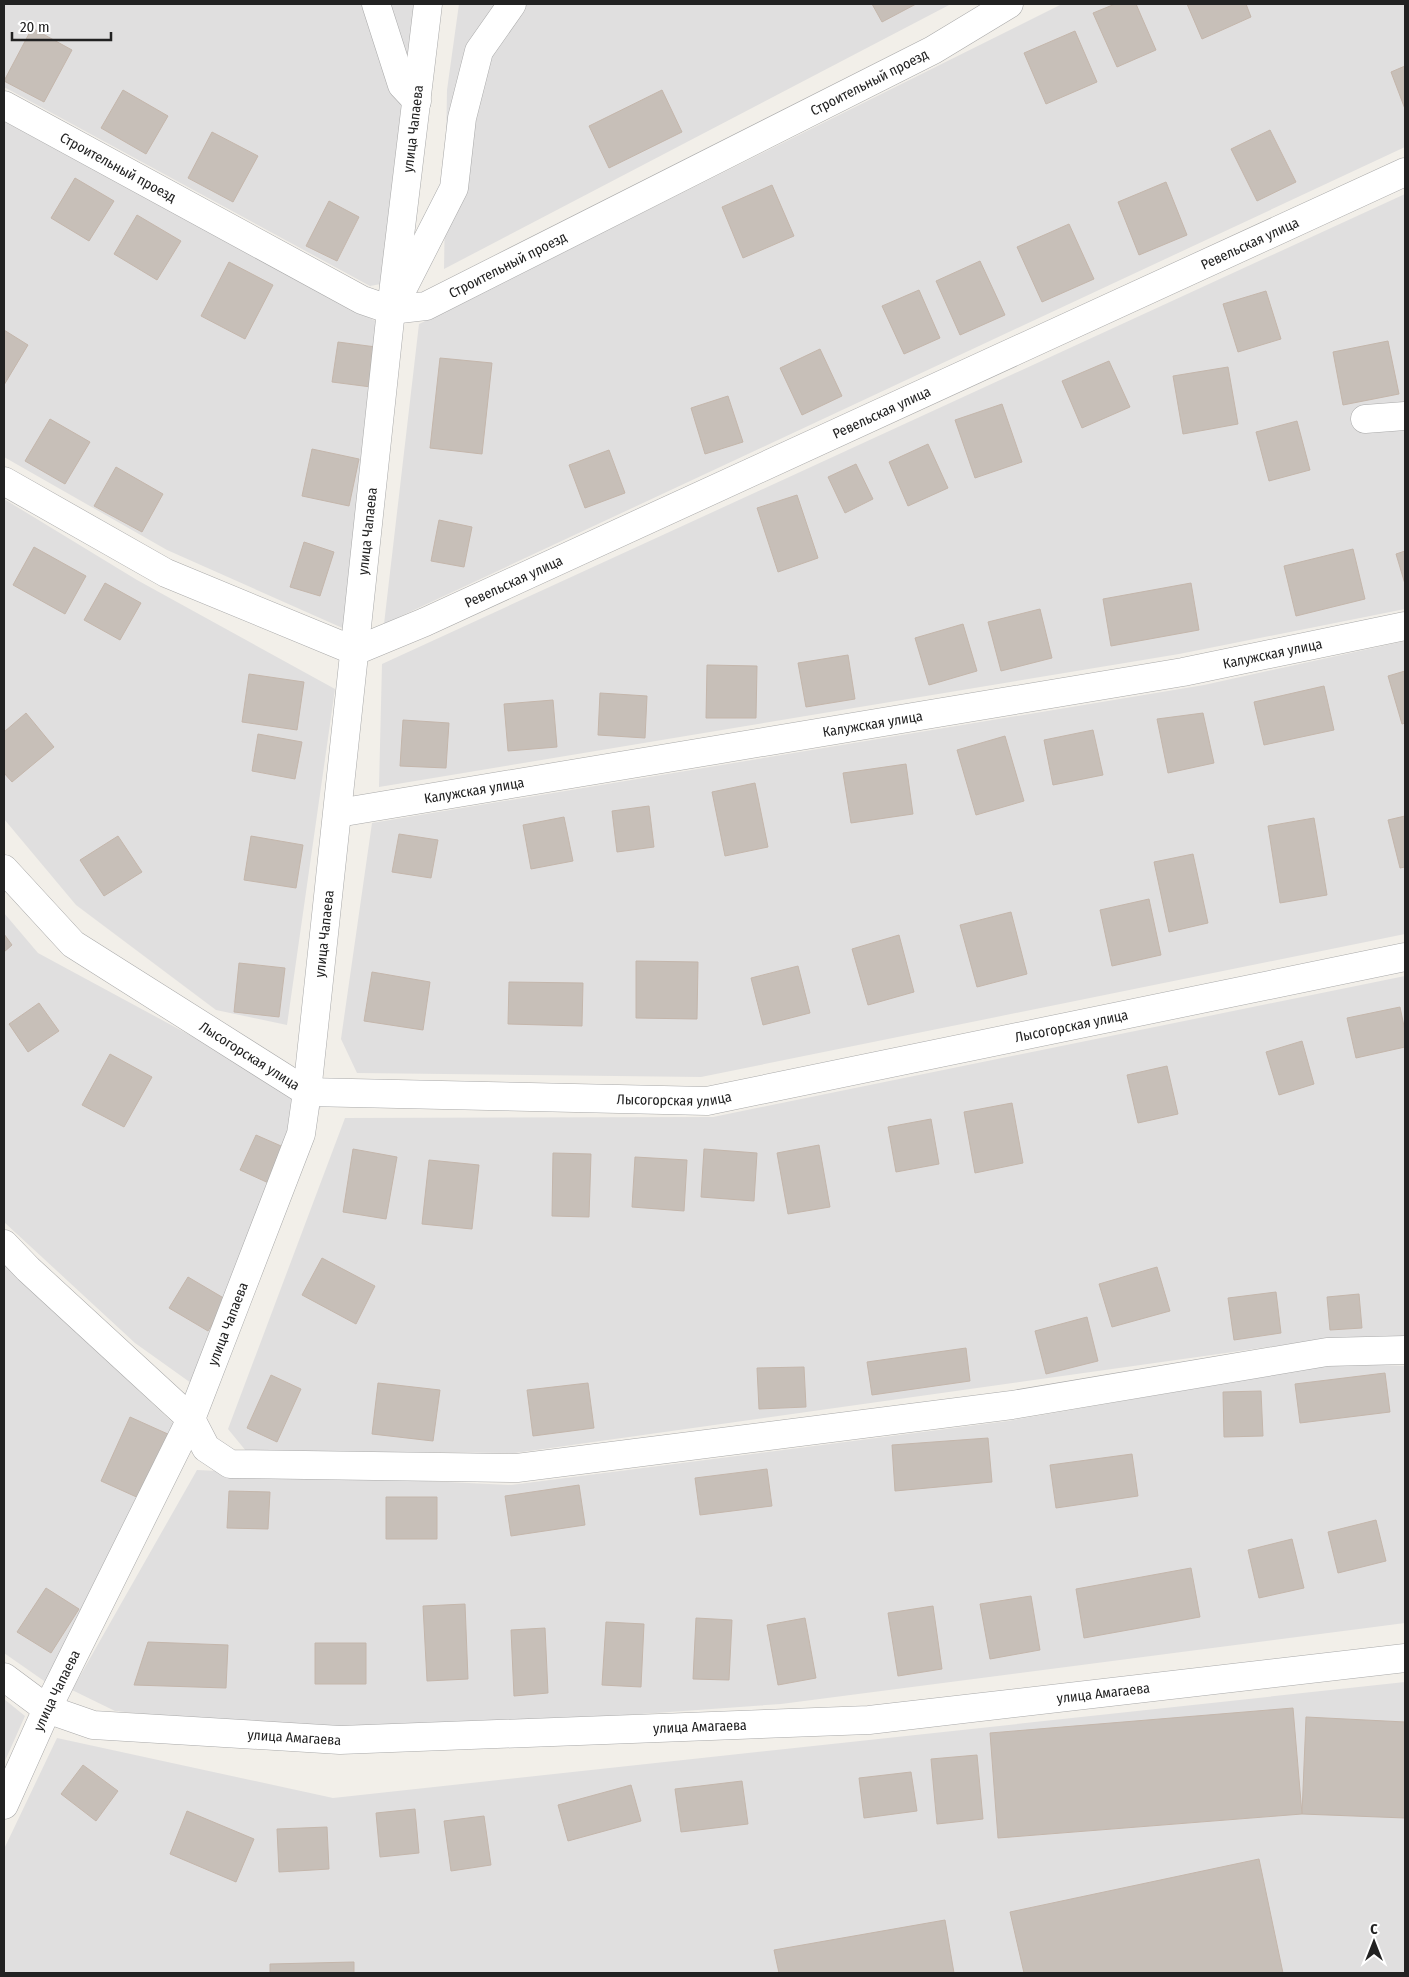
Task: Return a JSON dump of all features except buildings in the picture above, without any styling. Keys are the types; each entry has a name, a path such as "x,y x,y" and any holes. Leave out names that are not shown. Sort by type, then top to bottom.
{"street":[{"path":"376,4 402,85 417,101"},
{"name":"улица Чапаева","path":"4,1805 47,1709 191,1419 301,1134 308,1092 392,310 428,4"},
{"path":"392,310 454,188 462,118 479,51 512,4"},
{"name":"Строительный проезд","path":"4,105 362,300 392,310 426,306 932,50 1008,4"},
{"name":"Ревельская улица","path":"355,651 425,622 1405,172"},
{"path":"1365,420 1405,416"},
{"path":"4,481 166,573 355,651"},
{"name":"Калужская улица","path":"338,813 1183,672 1405,626"},
{"name":"Лысогорская улица","path":"4,869 73,944 308,1092 707,1101 1405,956"},
{"path":"4,1244 28,1269 191,1419 206,1448 230,1464 517,1468 1012,1405 1327,1352 1405,1350"},
{"name":"улица Амагаева","path":"4,1677 47,1709 93,1725 340,1740 869,1720 1405,1658"}],"shaded area":[{"path":"4,4 420,4 386,283 370,286 4,87"},
{"path":"459,4 951,4 444,269 447,90"},
{"path":"1062,4 1405,4 1405,147 384,624 419,324"},
{"path":"4,121 381,324 347,630 167,550 4,457"},
{"path":"1405,194 1405,609 1179,654 379,787 382,664"},
{"path":"4,499 137,580 335,689 287,1025 216,1010 76,905 4,819"},
{"path":"1405,641 1405,934 701,1077 357,1073 341,1039 372,823 1204,685"},
{"path":"4,913 38,953 321,1106 205,1393 135,1343 4,1222"},
{"path":"1405,976 1405,1338 1319,1340 515,1453 246,1451 228,1429 345,1118 713,1117"},
{"path":"4,1264 188,1437 47,1683 4,1653"},
{"path":"1343,1363 1405,1366 1405,1623 781,1704 348,1735 115,1711 72,1690 197,1470 511,1485 1008,1421"},
{"path":"1405,1682 1405,1973 4,1973 4,1849 57,1738 333,1798"},
{"path":"4,1699 25,1716 4,1763"}]}
